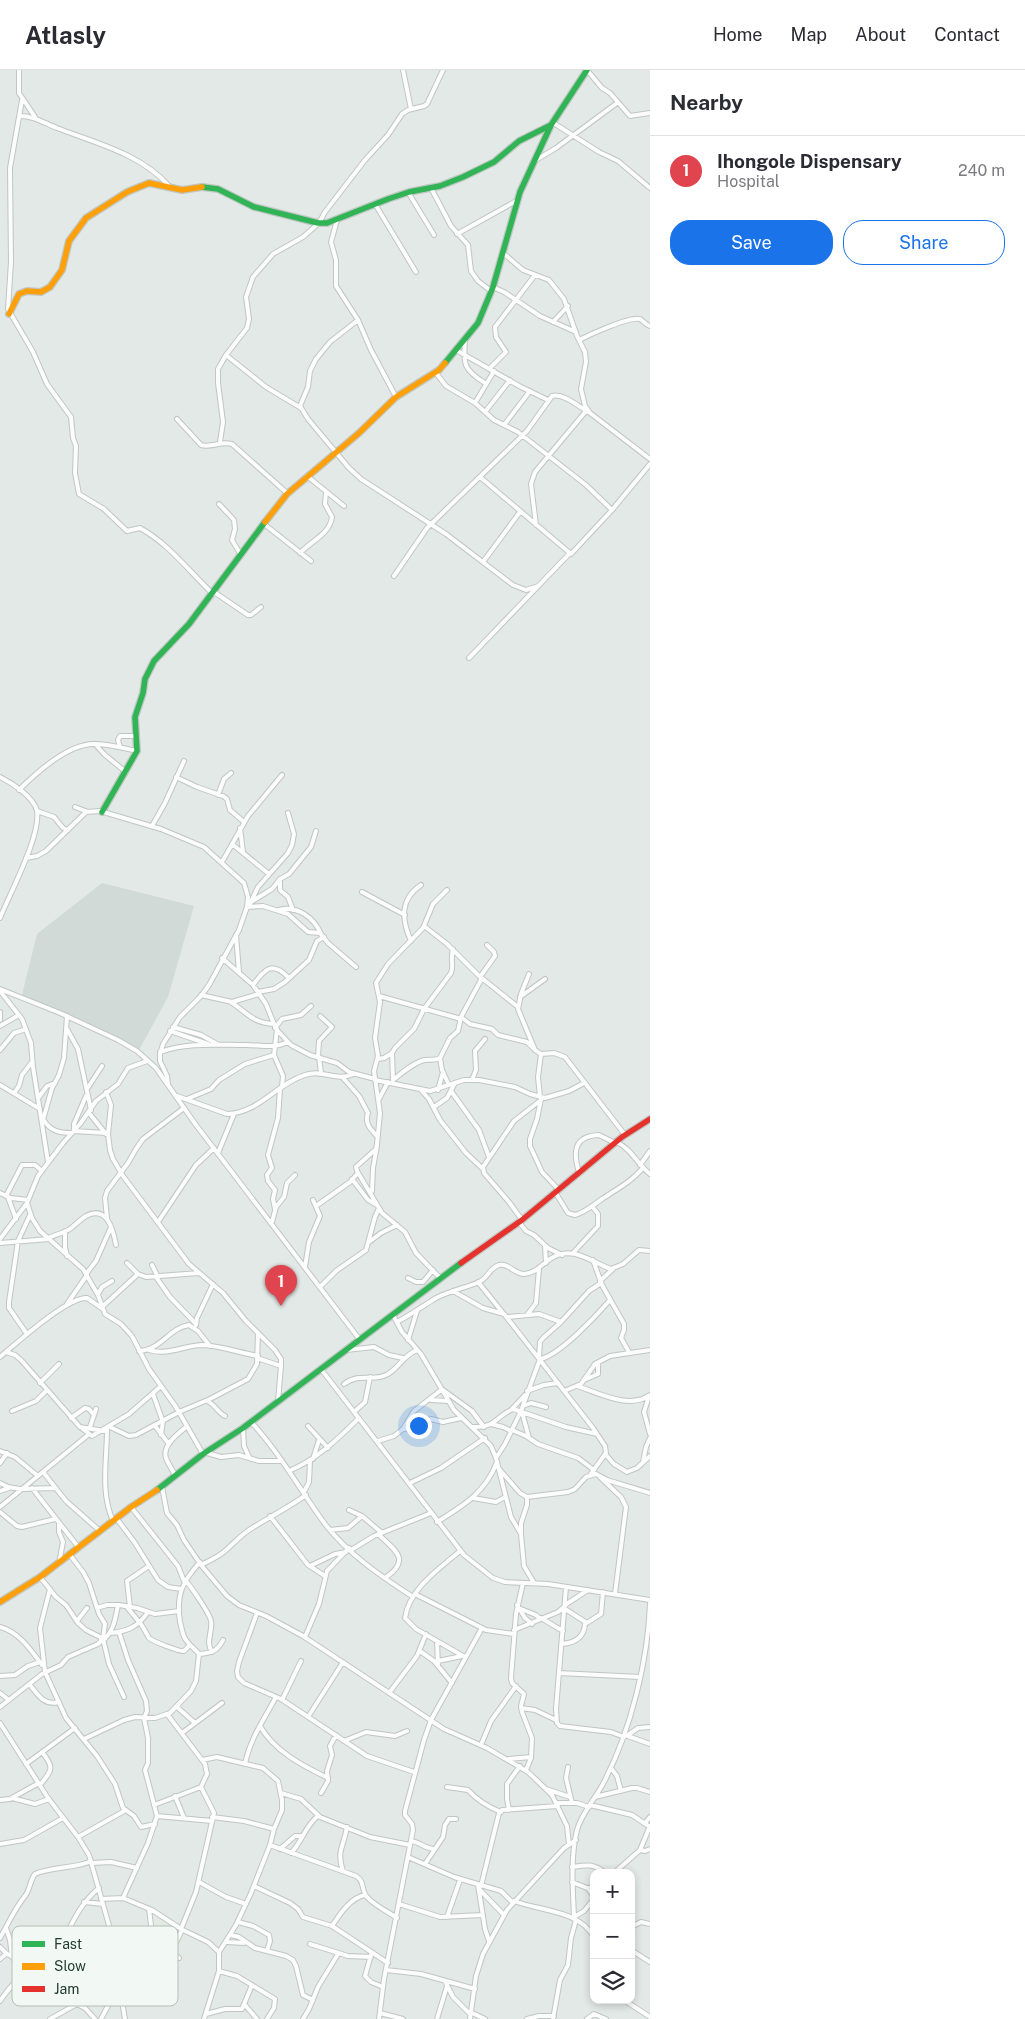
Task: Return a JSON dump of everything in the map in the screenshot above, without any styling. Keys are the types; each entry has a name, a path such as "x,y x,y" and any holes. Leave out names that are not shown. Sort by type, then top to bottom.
{"street":[{"path":"19,70 18,86 22,100 36,119"},
{"path":"403,70 412,109"},
{"path":"220,442 223,422 218,369 226,355 247,328 249,319 246,297 253,277 273,254 303,237 319,223 325,212 365,160 389,134 402,114 427,104 443,70"},
{"path":"102,812 137,751 135,717 148,669 154,661 189,624 288,494 336,453 396,397 436,373 478,323 492,289 518,200 552,123 587,70 632,117 650,113"},
{"path":"22,100 20,116 14,136 10,168 9,235 11,262 7,303 9,314 26,339 47,384 71,417 76,446 75,473 80,495 104,509 128,531 140,528 146,531 168,548 213,593 248,615 262,607"},
{"path":"536,160 617,103"},
{"path":"20,116 31,116 46,124 125,154 156,172 170,188"},
{"path":"552,123 599,152 618,161 650,188"},
{"path":"9,314 19,294 27,291 41,292 57,278 63,268 69,241 86,218 136,187 152,183 182,190 204,187 218,189 254,207 319,223 327,223 408,192 449,183 489,165 520,141 552,123"},
{"path":"431,188 457,234 468,245 471,271 478,281 515,300 526,309 576,332"},
{"path":"408,192 434,235"},
{"path":"457,234 518,200"},
{"path":"375,204 416,272"},
{"path":"337,220 331,242 336,260 335,281 339,291 358,320 371,350 396,397"},
{"path":"503,253 522,270 552,282 568,306 586,357 581,388 588,412"},
{"path":"500,264 512,262"},
{"path":"475,403 491,370 505,353 494,330 535,275"},
{"path":"553,322 568,306"},
{"path":"301,408 302,400 308,387 308,374 316,359 330,342 358,320"},
{"path":"579,340 604,328 629,320 640,320 650,326"},
{"path":"465,340 464,355 466,369 486,383"},
{"path":"456,350 548,400"},
{"path":"226,355 266,387 301,408 336,453 361,479 446,534 520,589 526,590 538,586"},
{"path":"436,373 446,386 475,403 494,420 522,436 586,484 612,510"},
{"path":"502,375 506,386"},
{"path":"485,412 510,380"},
{"path":"504,426 530,391"},
{"path":"394,576 430,525 522,436 548,400 554,395 558,395 588,412 650,458"},
{"path":"536,525 531,484 535,472 588,412"},
{"path":"177,419 200,445 210,446 225,442 236,447 288,494"},
{"path":"469,658 571,554 612,510 650,464"},
{"path":"307,476 344,506"},
{"path":"480,477 570,553"},
{"path":"300,553 325,532 330,523 332,517 325,504 326,492"},
{"path":"219,504 234,520 235,529 232,540 240,555"},
{"path":"483,562 520,512"},
{"path":"264,524 311,561"},
{"path":"120,748 118,740 120,736 136,736"},
{"path":"19,790 45,767 84,745 95,744 137,751"},
{"path":"95,744 126,772"},
{"path":"152,826 184,761"},
{"path":"218,795 224,779 231,773"},
{"path":"222,862 244,822 282,775"},
{"path":"0,777 19,790 32,802 37,811 34,836 1,914"},
{"path":"176,777 227,799 230,810 244,822"},
{"path":"75,807 88,812 102,812 152,826 204,847 244,884 249,905"},
{"path":"37,811 54,817 63,828 68,830"},
{"path":"26,858 37,856 46,851 88,812"},
{"path":"168,1085 167,1076 160,1061 160,1052 170,1031 202,995 236,935 258,887 279,864 292,845 294,834 288,813"},
{"path":"240,828 243,852"},
{"path":"249,905 272,889 280,879 289,874 295,864 311,847 316,831"},
{"path":"232,844 269,874"},
{"path":"280,879 279,888 290,900 293,910"},
{"path":"411,941 406,927 404,905 407,897 421,884"},
{"path":"372,1194 373,1168 380,1113 374,1071 378,1058 376,1038 379,996 376,983 382,972 424,926 433,904 447,890"},
{"path":"362,892 405,915"},
{"path":"249,905 263,906 288,914 308,932 318,932 323,935"},
{"path":"278,910 287,908 309,916 332,947 356,967"},
{"path":"424,926 453,949 481,977 518,1007 535,1050"},
{"path":"236,935 239,972"},
{"path":"231,1002 274,989 309,960 317,941 323,935"},
{"path":"449,1085 443,1072 440,1058 448,1041 458,1030 461,1018 481,977 495,956 494,952 486,945"},
{"path":"378,1058 384,1058 392,1053 414,1029 424,1009 452,969 450,959 453,949"},
{"path":"222,958 253,986 266,1004 275,1027 288,1042 299,1051 337,1063 354,1074 430,1091 456,1083 479,1080 515,1087 541,1098 554,1096 584,1084"},
{"path":"248,997 253,986 268,969 273,967 279,969 289,978"},
{"path":"518,1007 529,974"},
{"path":"520,997 545,979"},
{"path":"0,991 19,1015 31,1043 32,1062 48,1162"},
{"path":"0,991 67,1016 118,1040 137,1051 156,1068 175,1096 360,1340"},
{"path":"202,995 231,1002 256,1021 275,1027"},
{"path":"379,996 461,1018 470,1024 488,1028 498,1035 527,1042 541,1054 554,1053 566,1057 584,1084 625,1135"},
{"path":"275,1209 273,1199 275,1190 269,1183 267,1176 272,1168 268,1155 278,1118 283,1076 274,1055 275,1027 282,1019 301,1016 311,1006"},
{"path":"0,1012 0,1020"},
{"path":"0,1026 19,1015"},
{"path":"42,1121 64,1058 67,1016"},
{"path":"320,1016 332,1027 319,1041 321,1073"},
{"path":"173,1027 194,1032 221,1046"},
{"path":"67,1028 78,1049 90,1111 107,1135"},
{"path":"0,1050 14,1033 26,1030"},
{"path":"170,1031 210,1045"},
{"path":"519,1040 529,1036"},
{"path":"472,1080 476,1070 475,1051 485,1040"},
{"path":"160,1052 182,1046 274,1047 288,1042"},
{"path":"390,1082 392,1053"},
{"path":"541,1054 538,1077 541,1098 538,1119 530,1139 530,1146 542,1172 557,1191 571,1215 580,1214 630,1181 642,1166 650,1151"},
{"path":"187,1099 211,1089 240,1066 274,1055"},
{"path":"378,1101 390,1082 417,1063 440,1058"},
{"path":"0,1238 28,1201 48,1162 96,1101 118,1084 128,1068 147,1060"},
{"path":"14,1093 19,1086 22,1076 32,1062"},
{"path":"73,1132 74,1124 86,1092 102,1066"},
{"path":"438,1090 443,1072"},
{"path":"175,1096 227,1114 234,1114 260,1104 281,1088 303,1076 321,1073 343,1078 354,1074"},
{"path":"343,1078 362,1100 368,1114 366,1118 368,1126 378,1136"},
{"path":"28,1102 39,1098 47,1086 55,1083"},
{"path":"434,1107 447,1098 456,1083"},
{"path":"0,1085 40,1109"},
{"path":"420,1089 434,1107 440,1120 466,1153 483,1168 484,1173 509,1202 526,1230 545,1246 562,1255"},
{"path":"451,1091 476,1125 489,1157"},
{"path":"106,1092 111,1105 107,1135 112,1156 121,1172 178,1251 199,1273 231,1301 246,1322 275,1350 281,1359 282,1366 278,1401"},
{"path":"483,1168 514,1121 541,1098"},
{"path":"116,1245 107,1218 105,1198 107,1191 143,1139 184,1108"},
{"path":"218,1153 234,1114"},
{"path":"0,1602 40,1577 205,1453 251,1422 440,1278 520,1221 625,1135 650,1120"},
{"path":"42,1121 49,1128 57,1132 107,1135"},
{"path":"579,1172 574,1152 577,1146 584,1140 599,1135 628,1149 650,1174"},
{"path":"320,1287 336,1271 362,1254 369,1242 378,1206 356,1169 358,1164 377,1145"},
{"path":"158,1222 196,1165 214,1148"},
{"path":"16,1218 7,1196 22,1165 35,1165 42,1171"},
{"path":"316,1206 358,1173"},
{"path":"272,1222 275,1209 285,1195 288,1184 295,1175"},
{"path":"352,1179 368,1200 378,1206 405,1232 416,1253 440,1278"},
{"path":"0,1193 28,1201"},
{"path":"305,1267 308,1242 320,1216 313,1200"},
{"path":"28,1201 30,1215 36,1226 80,1266 98,1295 102,1308"},
{"path":"573,1253 598,1226 598,1214 592,1206"},
{"path":"0,1243 48,1238 65,1231 86,1216 101,1214 107,1218"},
{"path":"28,1334 10,1308 9,1302 18,1241 30,1215"},
{"path":"369,1242 397,1225"},
{"path":"67,1304 96,1262 111,1226"},
{"path":"65,1231 67,1256"},
{"path":"545,1246 546,1263"},
{"path":"437,1522 473,1498 487,1484 496,1460 522,1412 539,1358 540,1342 615,1268 623,1264 639,1250 650,1251"},
{"path":"397,1322 453,1291 482,1281 489,1271 498,1266 507,1266 521,1274 539,1269 551,1259 573,1253 581,1254 605,1267 615,1268"},
{"path":"594,1260 600,1282 624,1324 621,1338 629,1352"},
{"path":"127,1263 138,1274 146,1277 199,1273"},
{"path":"152,1265 157,1277 210,1346"},
{"path":"527,1315 536,1303 539,1269"},
{"path":"408,1278 416,1282 423,1282 433,1270"},
{"path":"102,1308 138,1274"},
{"path":"98,1295 102,1287 112,1281"},
{"path":"478,1282 597,1434 605,1446 606,1455 614,1464 627,1472 637,1468 650,1456"},
{"path":"196,1326 197,1318 213,1284"},
{"path":"453,1291 483,1308 503,1313"},
{"path":"0,1356 67,1304 88,1298 102,1308 111,1319 121,1324 127,1330 205,1453 221,1457 239,1455 259,1461 282,1461"},
{"path":"539,1358 553,1354 563,1346 586,1326 610,1300"},
{"path":"408,1340 417,1310"},
{"path":"507,1317 540,1314 561,1322"},
{"path":"393,1315 448,1401 461,1418 485,1438 491,1446 511,1517 521,1534"},
{"path":"149,1350 160,1344 182,1326 189,1324 196,1326"},
{"path":"80,1427 107,1429 129,1436 155,1426 179,1412 207,1401 248,1379 257,1364 258,1333"},
{"path":"140,1351 165,1352 193,1346 210,1346 258,1357 282,1366"},
{"path":"346,1350 374,1347 389,1355 403,1358"},
{"path":"344,1384 352,1378 386,1375 403,1358 417,1350"},
{"path":"584,1380 589,1371 610,1356 650,1350"},
{"path":"6,1352 16,1355 21,1360 46,1391 88,1435 93,1436 130,1414 162,1386"},
{"path":"564,1391 598,1374 598,1363"},
{"path":"40,1383 59,1364"},
{"path":"321,1369 378,1441 460,1551 493,1578 505,1582 534,1583 603,1592 650,1602 640,1677 625,1736 596,1797 577,1829 572,1867 574,1918 568,1965 560,1980 554,2018 539,2016 527,2019"},
{"path":"354,1412 364,1405 370,1377"},
{"path":"472,1427 484,1427 491,1424 511,1410 527,1393 544,1385 558,1383"},
{"path":"577,1386 624,1401 637,1401 650,1396"},
{"path":"378,1441 394,1436 403,1429 414,1411 428,1401 440,1388"},
{"path":"440,1388 472,1411 484,1427"},
{"path":"12,1411 36,1402 46,1391"},
{"path":"154,1394 163,1421 161,1435"},
{"path":"650,1396 644,1412 650,1434"},
{"path":"428,1401 438,1399 448,1401"},
{"path":"207,1401 214,1404 218,1412 225,1416"},
{"path":"523,1406 531,1403 546,1407"},
{"path":"72,1418 85,1408 89,1409 94,1415"},
{"path":"90,1427 96,1409"},
{"path":"511,1410 566,1427 597,1434"},
{"path":"522,1412 529,1438"},
{"path":"288,1471 312,1460 328,1448 359,1418"},
{"path":"403,1429 419,1428 431,1419 443,1422 461,1418"},
{"path":"251,1422 268,1440 330,1530 349,1550 385,1578 414,1596 482,1628 514,1632 540,1618 558,1612 588,1590"},
{"path":"491,1424 503,1427 538,1444 578,1458 594,1470"},
{"path":"155,1426 169,1444"},
{"path":"176,1476 167,1460 166,1454 169,1444 187,1426"},
{"path":"308,1426 328,1448"},
{"path":"242,1428 244,1446 249,1457"},
{"path":"107,1429 105,1488 107,1506 115,1520 135,1543 162,1584 181,1589"},
{"path":"0,1507 88,1435"},
{"path":"410,1483 441,1468 485,1438"},
{"path":"644,1461 650,1438"},
{"path":"199,1654 190,1645 182,1632 179,1611 181,1589 185,1581 200,1564 225,1551 253,1528 262,1524 270,1516 287,1509 305,1494 312,1460 319,1440"},
{"path":"0,1451 7,1453 38,1476"},
{"path":"0,1463 7,1453"},
{"path":"499,1469 520,1493 527,1496 568,1492 575,1489 590,1475 606,1455"},
{"path":"644,1461 650,1465"},
{"path":"43,1472 75,1510 101,1531"},
{"path":"590,1475 598,1475 607,1480 650,1493"},
{"path":"598,1475 622,1497 626,1507 615,1594"},
{"path":"0,1483 11,1488 20,1489 55,1488"},
{"path":"162,1487 167,1513 177,1525 184,1540 200,1564 227,1596 239,1605 305,1637 444,1729 481,1745 526,1770 546,1789 557,1805 567,1826 568,1845"},
{"path":"0,1491 11,1488"},
{"path":"32,1488 80,1548"},
{"path":"527,1496 521,1524 521,1534 524,1566 534,1583"},
{"path":"473,1498 496,1502 505,1497"},
{"path":"132,1507 178,1566 185,1581 192,1587 210,1618 209,1644 212,1652"},
{"path":"350,1510 362,1516 392,1547 400,1559 399,1566 385,1578"},
{"path":"0,1512 17,1526 22,1527 55,1519"},
{"path":"310,1566 431,1513"},
{"path":"270,1516 310,1566 325,1576"},
{"path":"330,1530 348,1528 362,1516"},
{"path":"59,1524 59,1532 63,1542 59,1563"},
{"path":"305,1637 319,1604 327,1571 349,1550"},
{"path":"460,1551 432,1575 414,1596 409,1602 404,1618 426,1634 463,1656"},
{"path":"70,1555 84,1572 105,1626 121,1638"},
{"path":"0,1707 45,1672 61,1665 72,1655 98,1644 112,1632 115,1622 128,1599 127,1581 149,1566"},
{"path":"40,1577 56,1597 66,1605 77,1621 86,1630 103,1640"},
{"path":"523,1583 514,1632 511,1678 524,1694 522,1708 532,1738 531,1757 526,1770"},
{"path":"556,1720 566,1587"},
{"path":"50,1589 40,1628 42,1664 45,1672 66,1718 84,1739 115,1784 118,1798 126,1810 134,1816 141,1827 155,1824"},
{"path":"562,1644 573,1642 583,1635 586,1623 601,1614 603,1592"},
{"path":"124,1606 128,1599"},
{"path":"97,1608 107,1605 124,1606 160,1614 179,1611"},
{"path":"518,1605 525,1618 532,1624"},
{"path":"124,1606 140,1623 152,1640 178,1652 184,1651 190,1645"},
{"path":"565,1607 586,1623"},
{"path":"77,1621 87,1608"},
{"path":"521,1609 536,1615 563,1631"},
{"path":"112,1632 133,1628 140,1623 148,1612"},
{"path":"257,1613 239,1662 238,1677 244,1683 282,1700 376,1761 414,1772"},
{"path":"115,1622 128,1660 146,1701 147,1711 144,1718 148,1738 146,1775 157,1816 123,1898"},
{"path":"105,1626 103,1640 110,1664 124,1697"},
{"path":"0,1627 11,1632 25,1643 42,1664"},
{"path":"379,2019 386,1970 413,1830 412,1824 405,1815 405,1811 414,1772 431,1720 452,1683 463,1656 482,1628"},
{"path":"389,1693 420,1651 426,1634"},
{"path":"199,1654 212,1652 219,1648 223,1640"},
{"path":"437,1641 438,1666"},
{"path":"420,1651 434,1661 452,1683"},
{"path":"84,1739 124,1720 155,1718 167,1714 177,1707 194,1686 199,1654"},
{"path":"438,1661 463,1656"},
{"path":"282,1700 301,1660"},
{"path":"308,1716 343,1662"},
{"path":"642,1663 650,1664"},
{"path":"0,1676 15,1675 28,1666 42,1664"},
{"path":"559,1673 640,1677"},
{"path":"30,1685 47,1703 59,1702"},
{"path":"481,1745 491,1721 516,1686"},
{"path":"0,1693 9,1700"},
{"path":"245,1764 248,1751 276,1697"},
{"path":"182,1733 222,1703"},
{"path":"177,1707 195,1722"},
{"path":"522,1708 534,1710 556,1720 560,1726 611,1732 650,1744"},
{"path":"154,1805 201,1787 207,1774 202,1760 167,1714"},
{"path":"0,1722 49,1799 78,1837 91,1862 108,1926"},
{"path":"260,1726 266,1738 276,1746 328,1778"},
{"path":"625,1736 638,1728 650,1727"},
{"path":"26,1764 75,1728"},
{"path":"344,1741 366,1732 395,1736 407,1731"},
{"path":"0,1735 5,1732"},
{"path":"321,1793 327,1785 327,1771 332,1754 330,1746 336,1735"},
{"path":"0,1800 12,1798 39,1784 51,1771 51,1765 42,1752"},
{"path":"202,1760 217,1757 263,1768 278,1781 282,1810 254,1886 238,1922 219,1952 219,1971 204,2019"},
{"path":"509,1759 531,1757"},
{"path":"509,1810 507,1786 520,1766"},
{"path":"568,1767 566,1775 572,1803"},
{"path":"610,1768 617,1776 621,1791"},
{"path":"178,1938 189,1913 199,1882 214,1813 201,1787"},
{"path":"447,1787 468,1790 474,1797 490,1808 501,1812 572,1803 632,1815 650,1827 640,1850 619,1869"},
{"path":"596,1797 637,1788 650,1792"},
{"path":"546,1789 570,1797"},
{"path":"281,1793 301,1799 318,1816 370,1836 411,1843 417,1842 425,1848 435,1849"},
{"path":"175,1796 184,1818"},
{"path":"596,1797 600,1808"},
{"path":"12,1798 35,1804 49,1799"},
{"path":"78,1837 126,1810"},
{"path":"489,1941 479,1886 496,1819 501,1812"},
{"path":"157,1816 244,1821 274,1828"},
{"path":"291,1853 308,1825 318,1816"},
{"path":"646,1823 650,1817"},
{"path":"0,1844 24,1840 63,1818"},
{"path":"425,1864 443,1837 446,1821 456,1819"},
{"path":"336,1868 347,1827"},
{"path":"280,1849 295,1836 301,1836"},
{"path":"470,2019 476,1976 489,1941 504,1915 568,1845 576,1840"},
{"path":"270,1845 343,1870 360,1878 365,1895 376,1905 397,1918"},
{"path":"640,1850 650,1849"},
{"path":"339,1856 343,1870"},
{"path":"408,1857 460,1880 503,1892 514,1902 574,1918 590,1932"},
{"path":"0,1938 12,1919 19,1901 25,1896 35,1874 91,1862 111,1862 137,1868"},
{"path":"572,1867 590,1865 599,1869"},
{"path":"447,1917 460,1880"},
{"path":"199,1882 226,1897 246,1904"},
{"path":"572,1882 588,1888 590,1893"},
{"path":"254,1886 290,1903 303,1916 332,1926 371,1955 388,1963"},
{"path":"479,1886 504,1915"},
{"path":"69,1926 84,1902 98,1888"},
{"path":"332,1926 352,1901 359,1896 365,1895"},
{"path":"101,1899 123,1898 149,1909 208,1942 219,1952"},
{"path":"84,1902 103,1904"},
{"path":"399,1904 440,1917 483,1915"},
{"path":"574,1918 590,1904"},
{"path":"149,1909 151,1926"},
{"path":"238,1922 253,1926 270,1935 267,1951"},
{"path":"635,1925 641,1922 649,1923"},
{"path":"6,1928 10,1940 10,1956"},
{"path":"231,1935 255,1948 286,1956 293,1960 303,1995 313,2000"},
{"path":"227,1942 246,1943"},
{"path":"310,1944 338,1954 361,1958 371,1955"},
{"path":"0,1947 10,1956"},
{"path":"635,1953 650,1962"},
{"path":"303,2019 318,1987 338,1954"},
{"path":"371,1955 366,1976 372,1982 383,1987"},
{"path":"0,1959 10,1956"},
{"path":"386,1970 421,1974 475,1989"},
{"path":"219,1971 237,1976 273,1997 276,2001 267,2019"},
{"path":"444,1980 453,1997 470,2013 485,2019"},
{"path":"206,2014 225,2009 242,2010 252,1985"},
{"path":"437,2019 447,1986"},
{"path":"0,2001 12,1987"},
{"path":"630,2004 650,2017"},
{"path":"245,2005 257,2019"},
{"path":"50,2019 73,2006"},
{"path":"81,2006 95,2019"},
{"path":"101,2019 108,2006"},
{"path":"123,2006 125,2019"},
{"path":"380,2013 403,2019"},
{"path":"588,2019 593,2014 606,2019"},
{"path":"640,2019 645,2014"}],"shaded area":[{"path":"102,883 194,906 168,997 139,1050 22,995 37,934"}],"traffic: fast":[{"path":"445,363 478,323 493,287 520,192 551,125 587,70"},
{"path":"202,187 218,189 254,207 318,223 327,223 388,199 409,192 440,186 463,177 494,162 519,141 551,125"},
{"path":"102,812 137,751 135,717 143,693 145,679 154,661 189,624 265,522"},
{"path":"157,1490 203,1454 243,1428 461,1263"}],"traffic: slow":[{"path":"9,314 19,294 27,291 41,292 50,287 62,270 69,241 86,218 127,192 149,183 182,190 202,187"},
{"path":"265,522 287,494 359,433 396,397 439,370 445,363"},
{"path":"0,1602 40,1577 131,1507 157,1490"}],"traffic: jam":[{"path":"461,1263 522,1220 622,1137 650,1119"}],"place":[{"name":"Ihongole Dispensary","path":"281,1306"}]}
